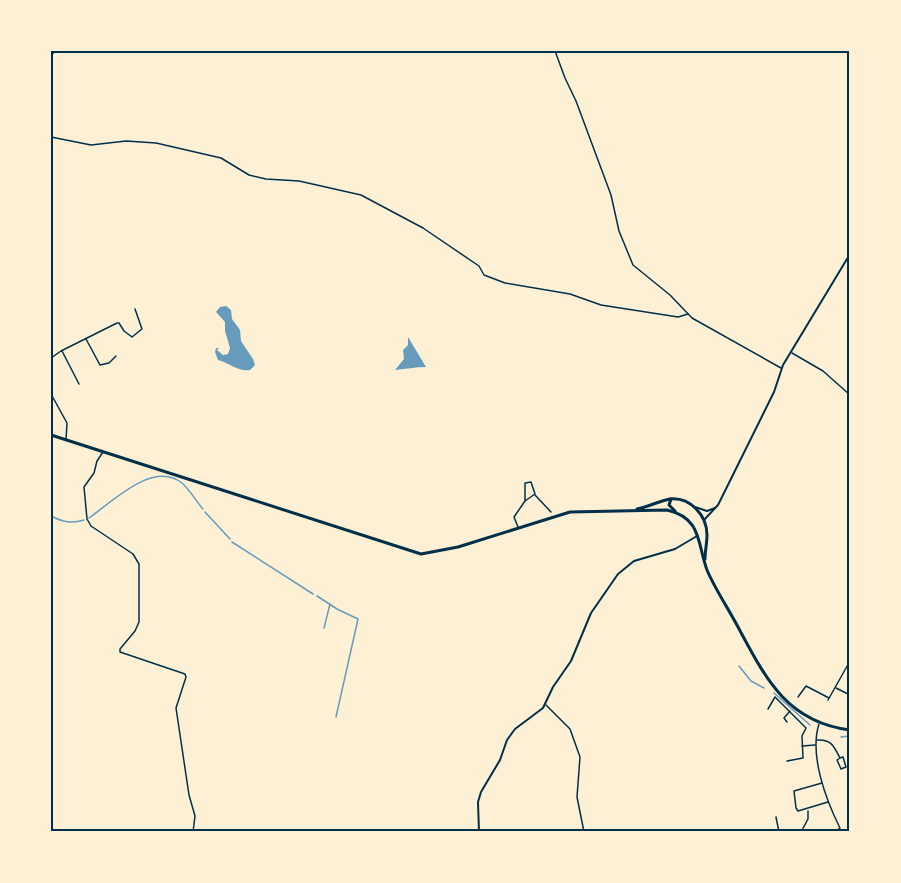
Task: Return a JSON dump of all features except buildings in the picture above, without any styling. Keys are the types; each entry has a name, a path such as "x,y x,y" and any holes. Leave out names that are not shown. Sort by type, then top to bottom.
{"main road":[{"path":"51,435 421,554 458,547 570,512 667,510 679,513"},
{"path":"630,510 671,499 686,501 693,505 704,520 707,535 706,564"},
{"path":"671,499 669,505 688,519 697,534 706,564 773,688 819,723 850,730"},
{"path":"697,534 704,531 705,525"}],"street":[{"path":"51,55 56,51"},
{"path":"555,51 609,189 618,231 635,267 667,292 688,314 782,369"},
{"path":"51,137 91,145 126,141 156,143 221,158 249,176 299,181 361,195 423,228 480,266 484,275 489,278 570,294 601,305 678,317 688,314"},
{"path":"704,520 718,505 774,392 782,369 850,254"},
{"path":"51,358 118,322 132,337 142,329 135,309"},
{"path":"85,339 100,365 108,363 116,356"},
{"path":"61,351 79,384"},
{"path":"792,353 823,371 850,395"},
{"path":"51,394 67,423 66,440"},
{"path":"103,451 94,473 84,487 87,519 91,526 133,555 139,564 140,622 120,648 120,652 185,674 177,708 189,795 195,816 193,832"},
{"path":"525,501 525,483 531,482 534,495 544,502 550,512"},
{"path":"518,528 514,518 525,501 534,495"},
{"path":"693,505 707,511 718,505"},
{"path":"478,832 478,801 483,785 500,760 512,732 540,711 545,704 553,687 571,661 591,613 618,574 634,561 668,552 692,540 697,534"},
{"path":"798,697 806,686 829,699 850,661"},
{"path":"836,688 850,695"},
{"path":"768,709 771,699 775,697 806,728 802,736 803,758 787,761"},
{"path":"545,704 570,729 580,757 577,797 584,832"},
{"path":"787,722 784,718 790,711"},
{"path":"819,723 816,745 828,802 840,828 835,832"},
{"path":"816,740 832,743 840,758"},
{"path":"802,746 816,745"},
{"path":"823,783 794,791 796,808 798,811 828,802"},
{"path":"801,832 808,819 808,809"},
{"path":"776,817 779,832"}],"water":[{"path":"226,306 231,310 232,319 240,330 241,341 253,359 255,365 250,370 238,369 218,360 215,352 216,348 219,348 217,350 223,355 228,354 230,348 225,322 216,312 220,307"},
{"path":"408,337 426,367 395,370 404,359 403,350 408,345"}],"waterway":[{"path":"89,518 133,486 158,477 171,477 182,483 203,509"},
{"path":"205,512 230,539"},
{"path":"51,516 67,522 84,520"},
{"path":"232,542 313,594"},
{"path":"317,596 358,619 336,717"},
{"path":"324,628 330,604"},
{"path":"739,666 751,681 764,688"},
{"path":"774,693 810,725"},
{"path":"841,737 850,736"}]}
